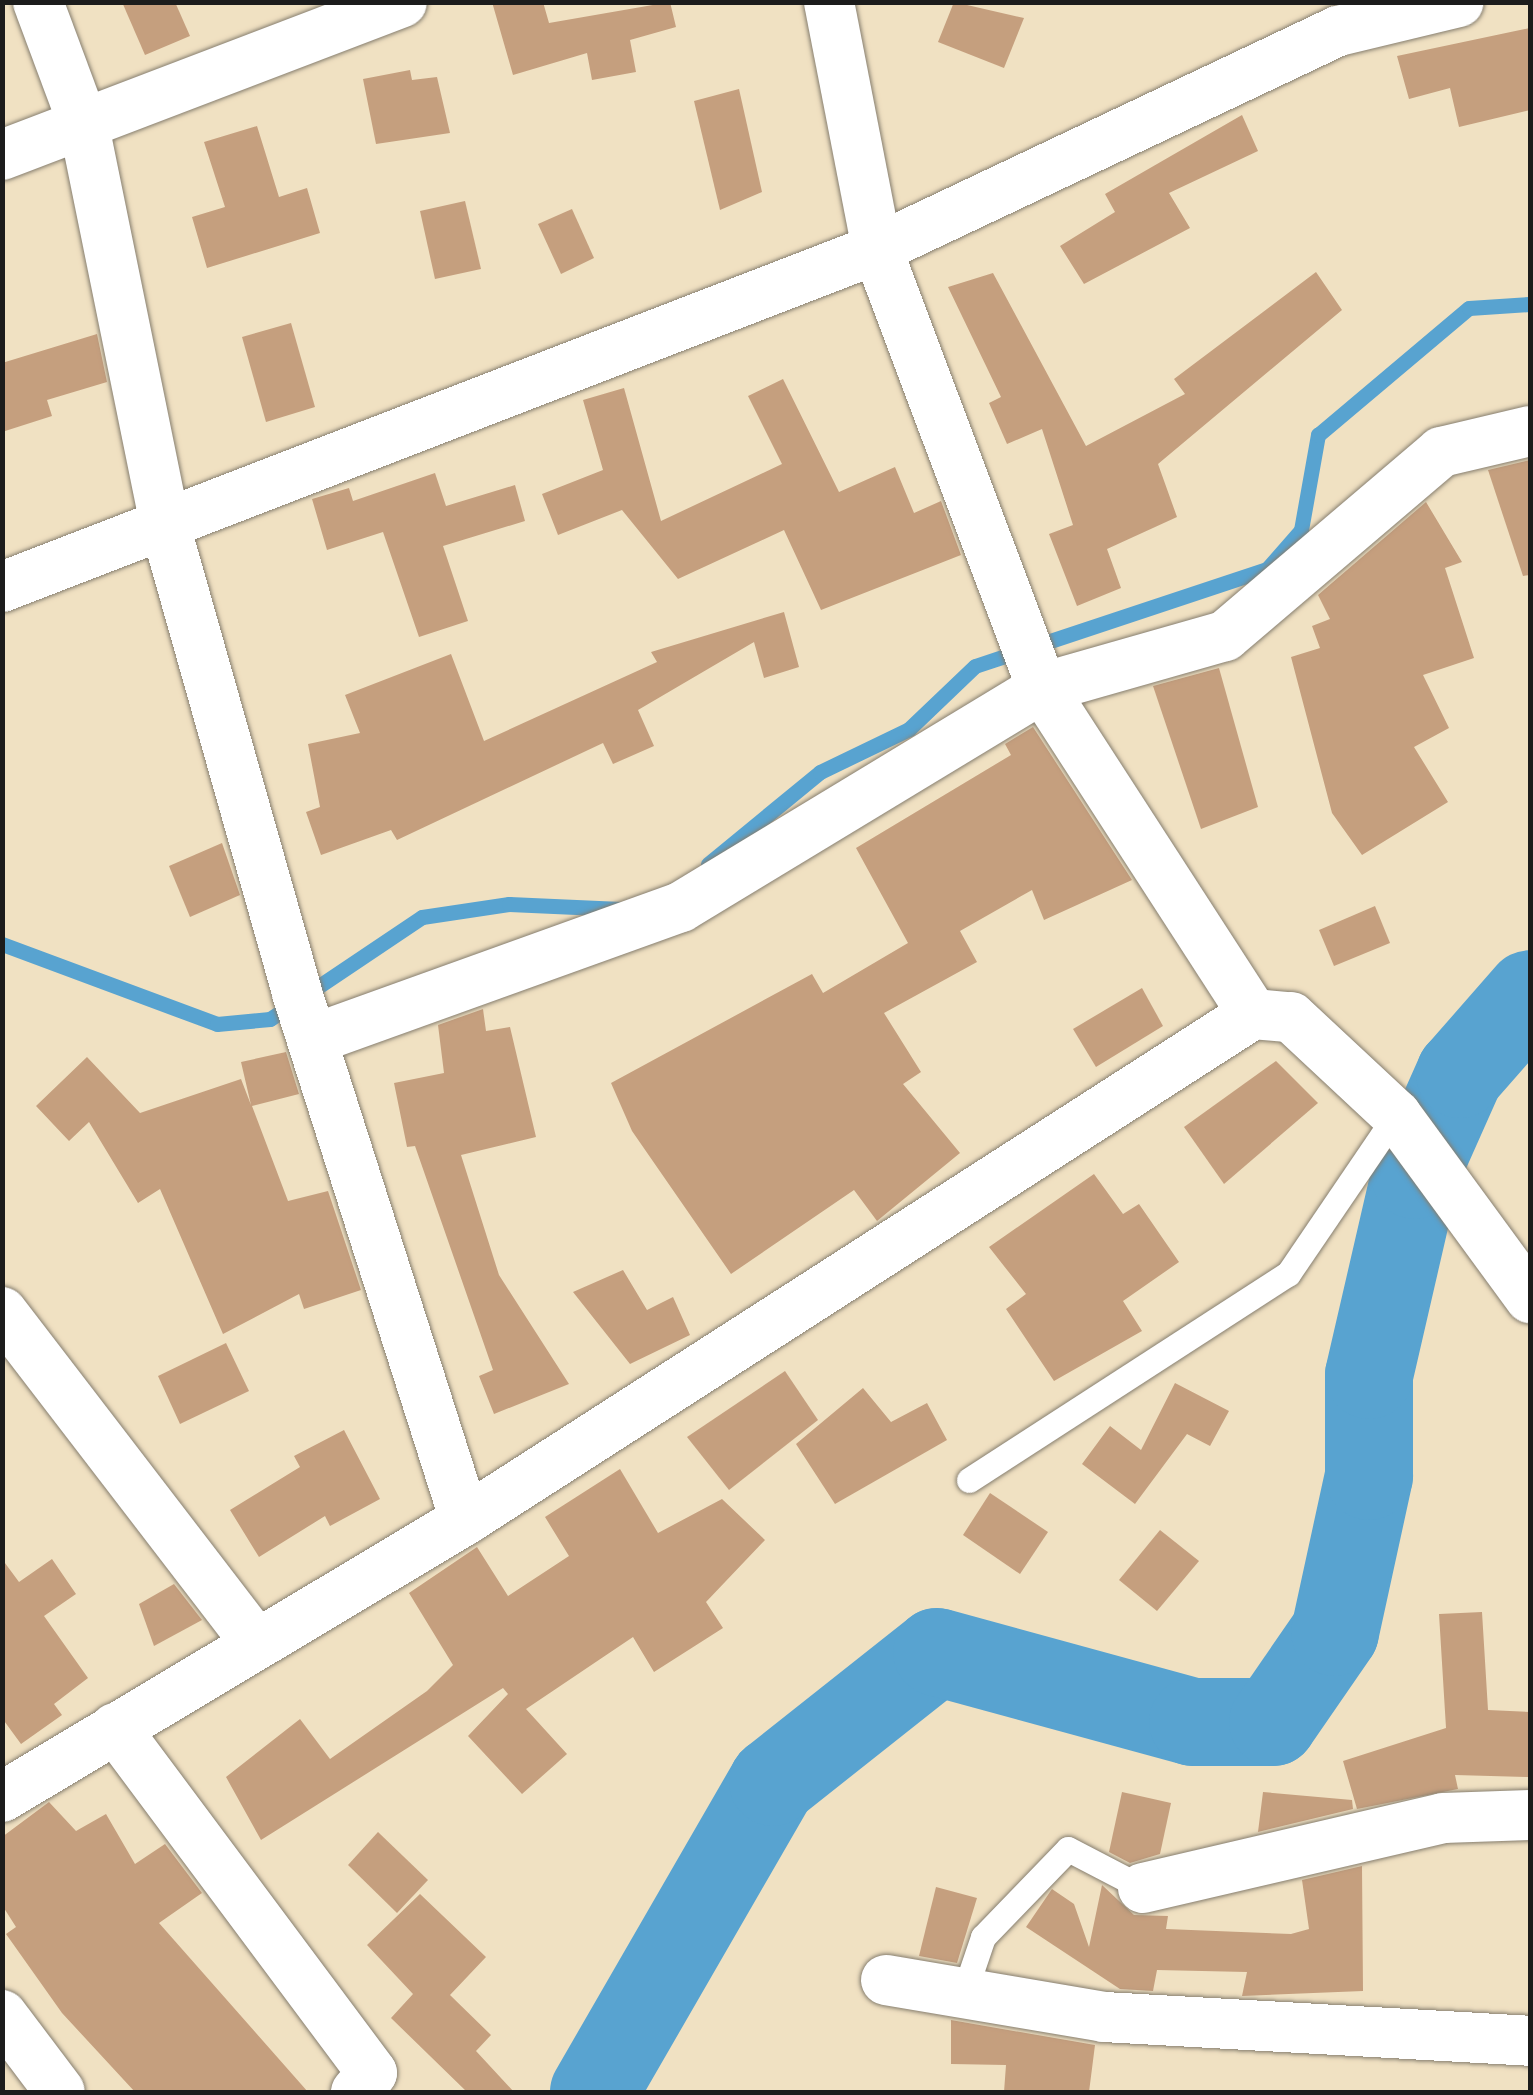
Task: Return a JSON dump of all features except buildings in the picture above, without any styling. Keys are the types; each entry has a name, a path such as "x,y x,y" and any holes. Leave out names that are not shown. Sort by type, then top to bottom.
{"street":[{"path":"38,2 84,126 166,528 306,1015 465,1520"},
{"path":"2,155 402,2"},
{"path":"829,2 877,249 1032,661 1253,1014"},
{"path":"2,587 166,528 877,249 1338,31 1458,2"},
{"path":"306,1015 681,907 1032,661 1224,636 1441,452 1530,431"},
{"path":"2,1797 255,1642 465,1520 1253,1014 1291,1017 1401,1121 1456,1191 1530,1298"},
{"path":"2,1312 255,1642"},
{"path":"115,1728 372,2073 356,2092"},
{"path":"1143,1888 1443,1818 1530,1815"},
{"path":"886,1980 966,1987 1104,2017 1530,2041"},
{"path":"2,2014 60,2092"}],"lane":[{"path":"969,1480 1288,1274 1401,1121"},
{"path":"966,1987 984,1937 1068,1849 1143,1888"}],"waterway":[{"path":"708,864 820,772 909,729 975,666 1267,569 1301,530 1318,435 1469,308 1530,304"},
{"path":"2,944 217,1024 270,1019 422,917 509,904 621,909"},
{"path":"594,2092 773,1782 937,1652 1193,1722 1273,1722 1335,1632 1369,1476 1369,1375 1415,1175 1460,1074 1530,994"}]}
